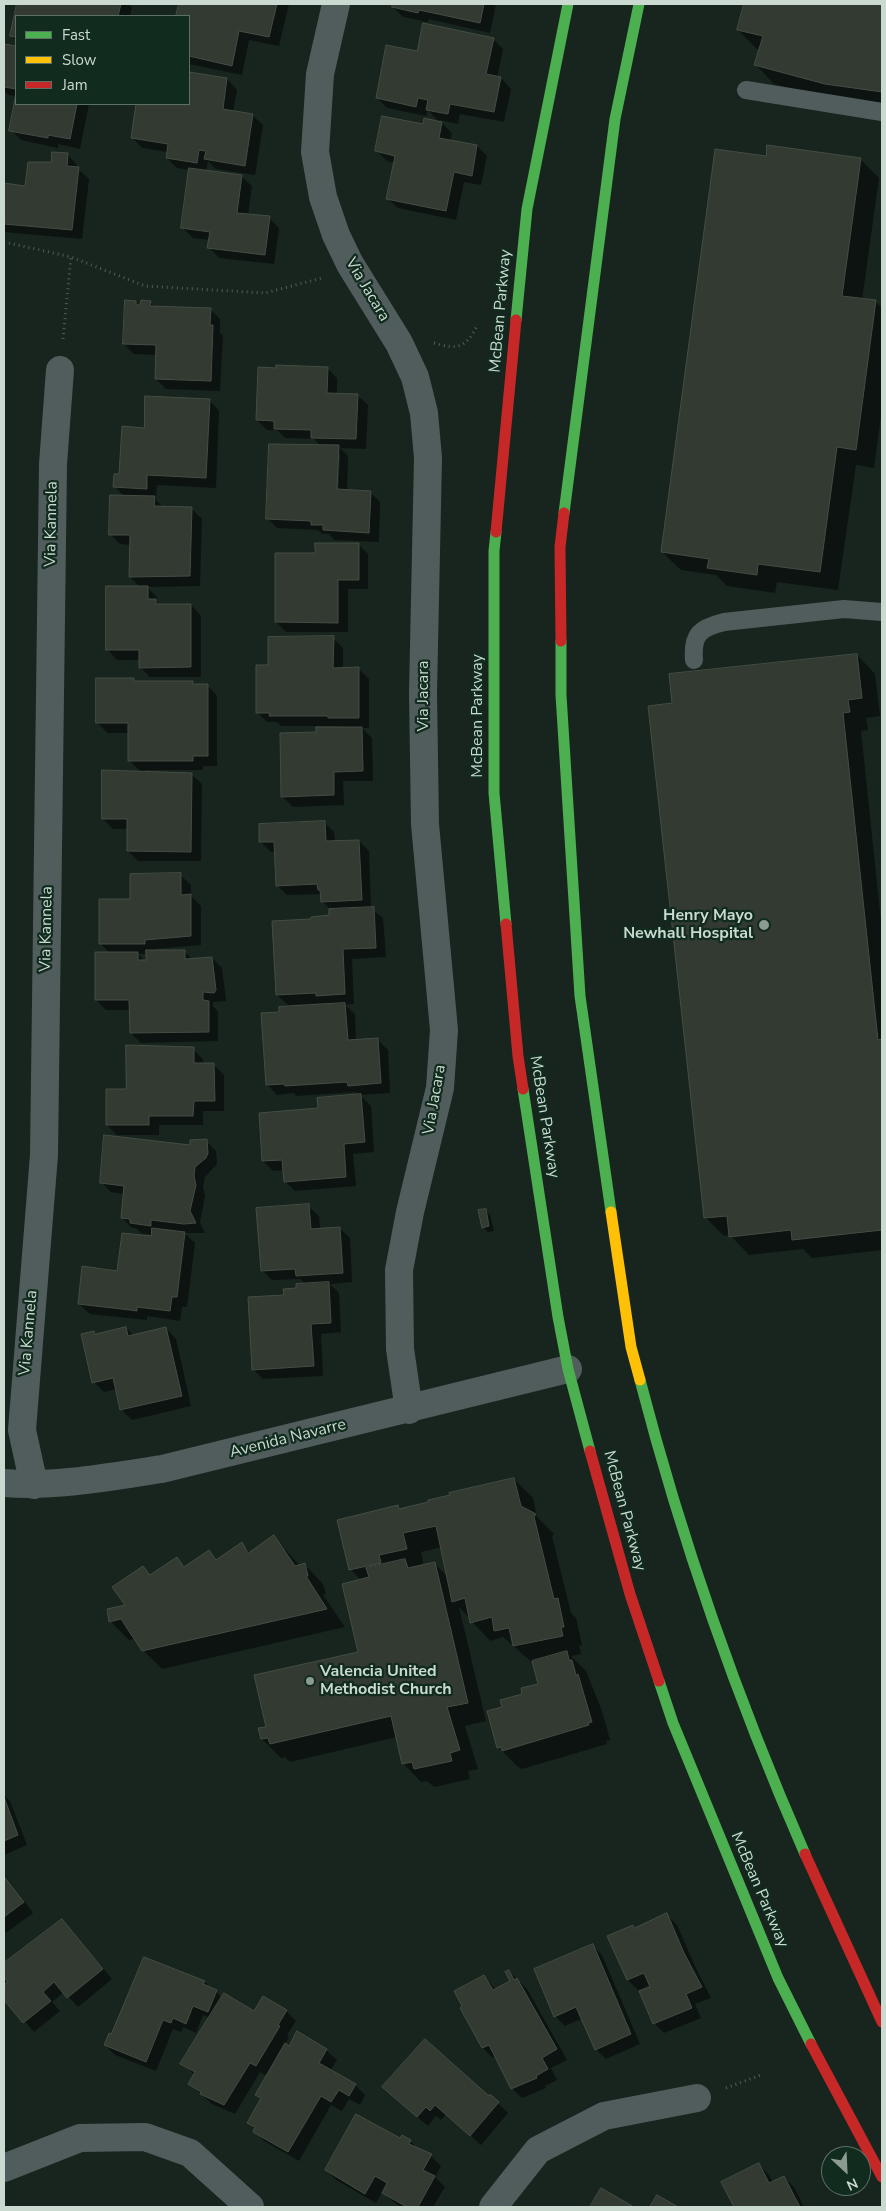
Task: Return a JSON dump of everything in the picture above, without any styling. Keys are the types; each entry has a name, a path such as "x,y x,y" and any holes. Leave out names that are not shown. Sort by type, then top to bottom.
{"main road":[{"name":"McBean Parkway","path":"568,4 527,209 495,541 494,792 518,1056 568,1369 630,1594 673,1723 778,1978 829,2080 882,2177"},
{"path":"639,4 615,119 560,547 561,695 580,996 631,1347 650,1420 713,1621 772,1778 882,2022"}],"street":[{"name":"Via Jacara","path":"336,4 320,74 315,152 323,197 336,235 350,264 398,344 415,377 424,414 428,458 423,693 425,824 444,1030 440,1088 410,1212 399,1270 400,1349 409,1410"},
{"name":"Via Kannela","path":"34,1486 22,1430 44,1156 53,464 60,370"},
{"name":"Avenida Navarre","path":"4,1483 34,1486 162,1469 409,1410 568,1369"},
{"path":"493,2207 538,2150 604,2116 697,2098"},
{"path":"4,2168 80,2138 145,2137 190,2153 250,2207"}],"lane":[{"path":"746,90 882,112"},
{"path":"694,660 693,648 697,635 707,626 724,622 844,608 882,612"}],"path":[{"path":"4,242 71,257 145,286 265,293 322,278"},
{"path":"60,370 71,257"},
{"path":"434,342 451,348 461,346 470,340 477,326"},
{"path":"697,2098 761,2075"}],"building":[{"path":"17,4 121,4 118,15 15,15 15,37 10,36"},
{"path":"179,4 277,4 269,37 239,31 232,66 190,56 190,15 176,15"},
{"path":"393,4 484,4 480,23 419,10 418,13 392,7"},
{"path":"744,4 882,4 882,92 825,84 754,65 763,36 737,30"},
{"path":"423,23 494,38 486,74 501,77 494,112 450,104 448,114 426,110 428,100 418,98 416,107 376,98 386,45 417,51"},
{"path":"5,44 15,46 15,89 4,87"},
{"path":"190,72 227,78 223,109 253,114 245,166 204,159 206,151 199,150 197,163 166,158 168,144 131,138 136,105 190,105"},
{"path":"15,99 15,105 77,105 70,139 48,135 48,138 9,131"},
{"path":"382,116 423,124 424,118 442,122 439,138 477,145 472,176 454,172 446,211 386,199 395,156 375,151"},
{"path":"767,145 861,158 842,296 876,300 856,450 837,447 820,572 758,564 757,575 707,568 709,559 661,552 715,149 766,156"},
{"path":"52,152 68,153 67,166 79,167 72,230 4,224 4,183 25,186 28,162 51,162"},
{"path":"189,168 242,175 237,213 270,216 265,255 207,248 210,232 181,228"},
{"path":"125,300 136,301 136,305 140,305 141,300 151,301 150,306 211,308 210,325 213,325 211,381 155,379 156,345 123,344"},
{"path":"276,365 328,367 327,393 358,394 356,439 311,438 311,430 274,429 274,421 256,420 258,367 276,368"},
{"path":"145,396 210,399 206,478 147,475 147,489 113,487 114,474 119,474 122,426 144,428"},
{"path":"269,444 339,445 337,489 371,491 369,533 323,530 323,525 311,525 311,521 266,519"},
{"path":"110,495 155,496 154,506 192,507 190,576 129,577 130,535 109,535"},
{"path":"315,543 359,543 359,580 338,580 338,623 275,622 275,553 315,553"},
{"path":"106,586 148,586 148,599 156,599 156,604 191,604 191,667 139,668 139,650 106,650"},
{"path":"334,636 333,668 359,667 359,718 269,716 270,713 256,713 256,665 268,665 268,637"},
{"path":"857,654 862,698 848,700 850,712 843,713 878,1040 882,1039 882,1230 792,1240 791,1230 729,1237 727,1216 704,1218 648,706 672,703 669,674"},
{"path":"96,678 134,678 134,681 193,681 193,684 208,684 208,756 193,756 193,761 128,761 128,723 96,723"},
{"path":"316,727 362,727 363,771 334,772 334,795 281,797 280,733 316,732"},
{"path":"102,770 192,773 191,852 127,851 127,819 102,819"},
{"path":"325,821 326,841 359,840 362,900 321,902 320,890 318,890 317,884 276,886 274,842 259,842 259,824"},
{"path":"181,873 181,895 191,894 191,936 145,940 145,944 99,944 99,899 130,899 130,874"},
{"path":"374,907 376,948 343,949 345,994 316,996 316,993 276,995 272,921 311,919 311,917 329,915 329,909"},
{"path":"146,950 185,950 185,959 212,957 216,990 214,993 203,992 203,1000 209,1001 209,1032 130,1033 129,1000 95,1000 95,952 138,952 138,960 146,960"},
{"path":"345,1003 348,1040 378,1038 381,1083 348,1086 347,1082 285,1086 284,1084 266,1085 261,1013 279,1012 279,1007"},
{"path":"126,1045 194,1047 194,1063 214,1063 215,1101 194,1101 193,1116 149,1116 149,1125 106,1125 106,1089 126,1089"},
{"path":"361,1094 365,1142 344,1144 346,1177 284,1182 282,1160 262,1161 259,1113 318,1108 317,1098"},
{"path":"104,1135 190,1145 190,1140 207,1139 208,1153 206,1158 195,1167 196,1185 190,1211 196,1223 184,1224 151,1220 151,1226 130,1223 130,1219 121,1218 124,1186 100,1183"},
{"path":"309,1204 311,1229 340,1227 343,1273 296,1276 295,1269 261,1271 256,1208"},
{"path":"486,1209 489,1226 482,1228 478,1210"},
{"path":"152,1228 185,1232 177,1297 172,1297 170,1311 137,1307 137,1311 78,1304 82,1266 117,1271 122,1233 151,1236"},
{"path":"329,1282 331,1323 311,1324 314,1366 252,1370 248,1297 284,1295 283,1289 296,1288 296,1284"},
{"path":"126,1327 128,1336 166,1327 182,1396 120,1410 113,1378 92,1383 81,1334 94,1331 95,1334"},
{"path":"514,1478 521,1506 536,1514 534,1517 554,1599 558,1598 564,1627 561,1627 563,1636 513,1646 509,1628 494,1631 492,1617 470,1623 465,1598 452,1602 436,1526 403,1533 407,1549 379,1555 381,1563 349,1570 337,1520 398,1505 399,1509 450,1495 449,1493"},
{"path":"274,1535 295,1566 305,1563 308,1576 306,1576 327,1609 142,1651 121,1619 109,1622 107,1609 125,1605 112,1587 143,1566 150,1575 177,1557 184,1567 209,1550 216,1560 242,1542 248,1553"},
{"path":"405,1559 408,1568 435,1562 468,1703 447,1707 460,1750 450,1753 452,1761 414,1769 412,1762 402,1764 391,1716 270,1744 268,1738 261,1739 258,1728 266,1727 254,1675 358,1652 342,1584 369,1577 366,1568"},
{"path":"567,1651 569,1660 572,1660 576,1675 578,1674 592,1722 588,1723 589,1725 502,1751 501,1747 497,1748 487,1711 502,1707 500,1700 522,1694 521,1688 538,1684 532,1661"},
{"path":"4,1797 18,1835 4,1841"},
{"path":"4,1876 24,1902 4,1917"},
{"path":"667,1913 684,1953 702,1987 686,1994 692,2008 653,2024 639,1991 650,1987 644,1973 627,1980 607,1936 633,1925 634,1928"},
{"path":"62,1919 103,1969 67,1998 54,1982 43,1992 51,2001 23,2023 4,2000 4,1985 8,1982 4,1977 4,1963"},
{"path":"593,1944 631,2034 595,2050 576,2007 554,2017 534,1969"},
{"path":"144,1957 205,1981 203,1984 217,1990 208,2012 193,2006 186,2024 173,2018 171,2023 163,2020 146,2062 104,2045 109,2033 111,2034"},
{"path":"509,1970 514,1980 517,1978 557,2049 542,2058 548,2069 536,2076 537,2078 511,2089 489,2045 482,2048 460,2008 462,2006 454,1991 484,1975 493,1990 510,1981 505,1972"},
{"path":"224,1993 254,2011 263,1996 287,2010 278,2025 280,2026 256,2066 250,2063 224,2105 200,2094 201,2092 188,2084 195,2072 180,2064"},
{"path":"297,2031 327,2049 319,2063 356,2084 349,2096 339,2090 331,2102 321,2096 288,2152 253,2132 255,2127 247,2123 261,2098 255,2095 285,2043 289,2046"},
{"path":"425,2039 489,2096 490,2094 499,2102 470,2136 435,2105 430,2111 426,2107 417,2117 382,2087"},
{"path":"356,2114 400,2138 402,2135 411,2140 409,2144 432,2154 423,2170 435,2176 418,2207 407,2207 382,2193 387,2183 375,2176 365,2194 325,2170"},
{"path":"759,2163 769,2183 784,2176 800,2207 734,2207 721,2182"},
{"path":"601,2188 634,2207 590,2207"},
{"path":"657,2195 678,2207 650,2207"}],"traffic: fast":[{"path":"516,320 527,209 568,4"},
{"path":"564,513 615,119 639,4"},
{"path":"496,532 494,551 494,793 506,924"},
{"path":"561,641 561,695 580,996 611,1212"},
{"path":"523,1089 558,1317 568,1369 590,1451"},
{"path":"640,1380 674,1501 713,1620 734,1680 805,1854"},
{"path":"659,1681 673,1723 778,1978 811,2044"}],"traffic: slow":[{"path":"611,1212 631,1347 640,1380"}],"traffic: jam":[{"path":"496,532 516,320"},
{"path":"561,641 560,547 564,513"},
{"path":"506,924 518,1056 523,1089"},
{"path":"590,1451 630,1594 659,1681"},
{"path":"805,1854 882,2022"},
{"path":"811,2044 882,2177"}],"place":[{"name":"Henry Mayo Newhall Hospital","path":"764,925"},
{"name":"Valencia United Methodist Church","path":"310,1681"}]}
